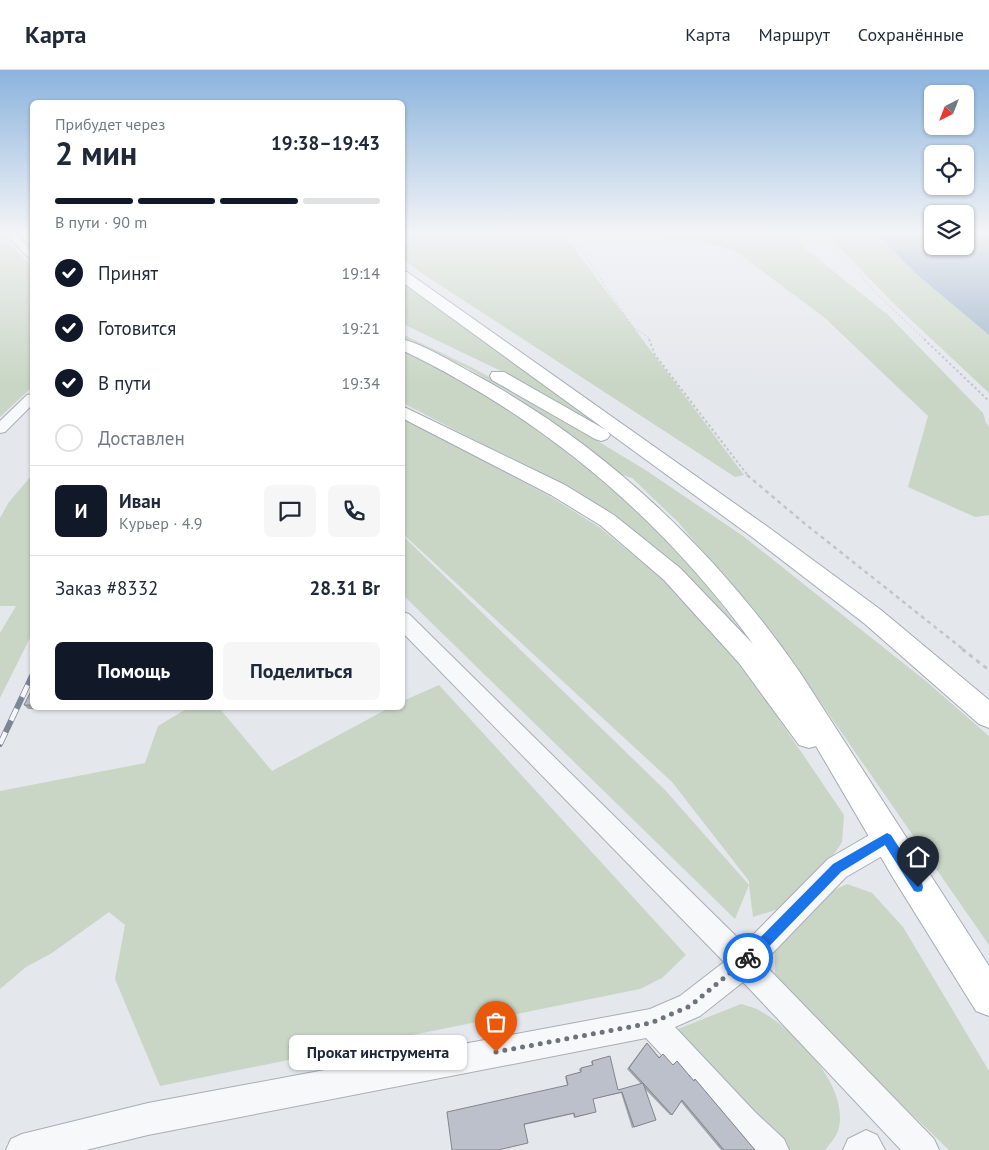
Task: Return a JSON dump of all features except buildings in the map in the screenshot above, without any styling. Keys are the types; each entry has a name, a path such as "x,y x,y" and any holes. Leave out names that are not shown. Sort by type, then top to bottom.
{"main road":[{"path":"411,282 760,532 873,616 989,716"},
{"path":"405,330 538,397 760,532"},
{"path":"405,345 480,382 529,412 580,450 621,484 665,527 713,579 760,636 795,687 887,839 989,998"},
{"path":"405,413 558,490 607,520 672,574 748,656 887,839"}],"street":[{"path":"0,429 30,400"},
{"path":"405,626 744,963 923,1150"},
{"path":"22,1150 148,1119 651,1023 690,1006 744,963 837,868 887,839"},
{"path":"651,1023 744,1122 773,1150"},
{"path":"859,1150 866,1146 869,1150"}],"path":[{"path":"603,282 633,327 648,337 656,356 748,476 989,670"},
{"path":"867,282 905,321 989,400"}],"green space":[{"path":"0,282 30,282 30,389 0,417"},
{"path":"436,282 600,282 744,475 735,477"},
{"path":"777,282 847,282 888,315 983,413 989,426 989,515 975,517 908,487 928,416 825,318"},
{"path":"873,282 926,282 989,335 989,393"},
{"path":"405,286 634,447 526,383 405,325"},
{"path":"405,335 473,368 522,395 647,471 743,536 927,682 989,736 989,945 776,638 678,522 632,478 620,474 576,438 517,397 469,369 405,339"},
{"path":"405,352 450,374 495,400 558,445 621,495 674,546 713,593 762,658 758,660 682,570 613,515 563,486 405,404"},
{"path":"405,419 551,497 599,527 665,581 740,662 844,815 842,842 818,878 782,908 753,917 749,881 672,782 405,536"},
{"path":"30,477 30,638 0,698 0,633 16,606 0,606 0,518 9,502"},
{"path":"405,538 665,790 749,885 735,919 405,597"},
{"path":"439,685 686,955 662,978 640,989 160,1086 115,979 125,925 109,912 52,953 26,967 0,989 0,791 145,763 158,726 185,710 221,710 272,771 385,710 405,710 405,700"},
{"path":"847,884 872,893 903,927 989,1071 989,1150 949,1150 786,993 775,974 775,952 824,895"},
{"path":"741,1004 760,1011 790,1033 805,1047 829,1080 837,1097 840,1114 838,1131 825,1150 786,1150 742,1113 678,1029"}],"water":[{"path":"926,282 989,282 989,335"}],"railway":[{"path":"0,744 30,680"}],"way so far":[{"path":"496,1052 651,1023 690,1006 748,958"}],"place":[{"name":"Прокат инструмента","path":"496,1052"}],"route":[{"path":"748,958 837,868 887,839 918,887"}]}
